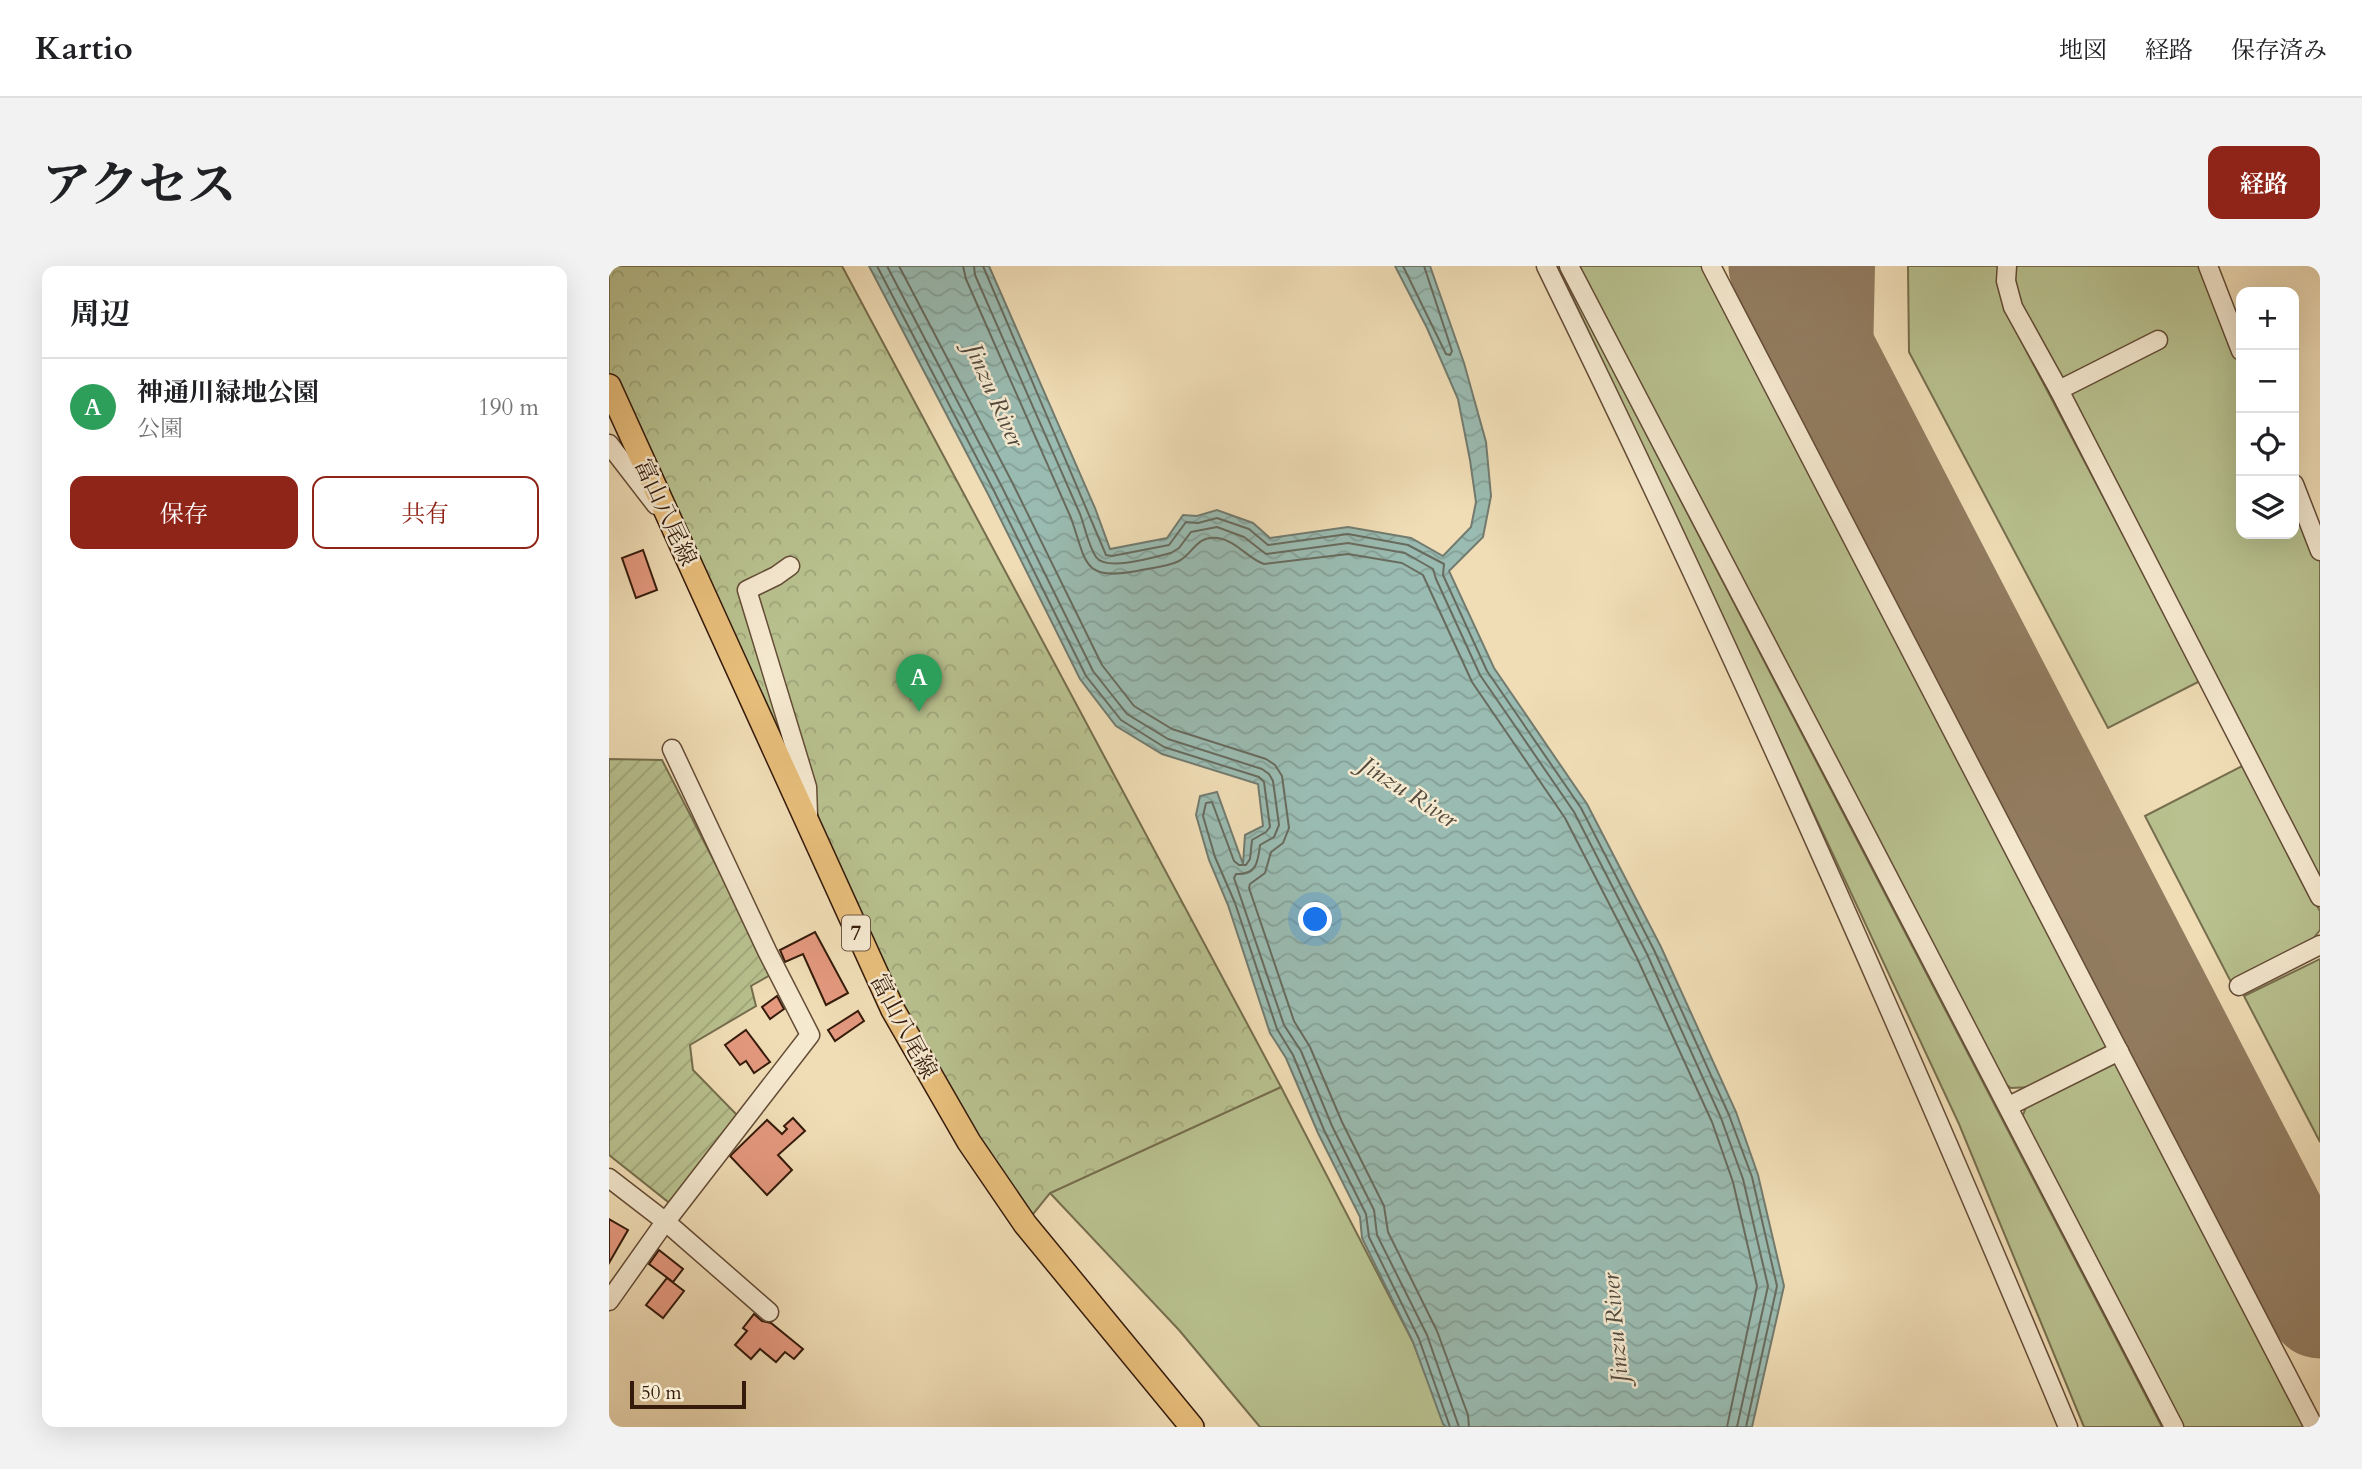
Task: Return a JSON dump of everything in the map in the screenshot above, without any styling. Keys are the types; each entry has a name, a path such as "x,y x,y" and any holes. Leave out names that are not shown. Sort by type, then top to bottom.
{"main road":[{"name":"富山八尾線","path":"609,386 893,1010 969,1142 1025,1224 1192,1427"}],"street":[{"path":"1546,266 1637,453 1788,779 1959,1166 2068,1427"},
{"path":"1569,266 2174,1427"},
{"path":"1711,266 2313,1427"},
{"path":"2007,266 2006,281 2013,307 2059,390 2320,897"},
{"path":"2208,266 2241,350"},
{"path":"2059,390 2158,340"},
{"path":"609,444 669,521"},
{"path":"2299,497 2320,551"},
{"path":"790,566 747,590 807,787 809,827"},
{"path":"609,1301 666,1222 810,1035 767,951 672,749"},
{"path":"2239,986 2320,945"},
{"path":"2009,1106 2119,1051"},
{"path":"609,1178 666,1222 769,1312"}],"green space":[{"path":"609,266 842,266 1281,1087 1050,1193 1025,1224 893,1010 609,386"},
{"path":"1558,266 2162,1427 2084,1427 1959,1124"},
{"path":"1579,266 1703,266 2108,1049 2032,1087 2011,1088 2002,1082"},
{"path":"1908,266 1999,266 2000,292 2009,318 2200,681 2108,728 1909,352"},
{"path":"2015,266 2203,266 2236,345 2236,539 2299,539 2299,502 2320,554 2320,878 2020,303 2014,285"},
{"path":"609,759 662,760 772,974 751,986 756,1006 690,1045 693,1070 739,1117 672,1205 609,1155"},
{"path":"2242,766 2320,911 2320,930 2309,944 2232,984 2145,816"},
{"path":"2320,959 2320,1142 2244,996"},
{"path":"2114,1057 2305,1427 2180,1427 2024,1125 2023,1115 2027,1105"},
{"path":"1281,1087 1413,1342 1446,1427 1260,1427 1179,1330 1050,1193"}],"water":[{"name":"Jinzu River","path":"869,266 989,266 1095,508 1110,549 1167,538 1183,515 1197,516 1217,510 1253,523 1270,538 1348,527 1411,538 1443,556 1471,527 1476,502 1458,399 1427,328 1395,266 1430,266 1464,363 1486,442 1491,496 1483,537 1449,571 1494,668 1587,804 1661,947 1736,1112 1758,1175 1784,1286 1752,1427 1446,1427 1443,1424 1413,1342 1362,1238 1360,1217 1318,1133 1286,1058 1270,1033 1228,905 1209,860 1196,815 1200,796 1217,792 1243,864 1245,835 1263,826 1258,784 1162,754 1116,726 1080,679 988,494"}],"building":[{"path":"643,550 657,590 636,598 622,558"},
{"path":"815,932 848,993 826,1005 803,954 785,962 780,950"},
{"path":"777,996 784,1009 770,1019 762,1007"},
{"path":"858,1011 864,1021 835,1041 828,1030"},
{"path":"746,1030 770,1062 754,1073 746,1061 740,1065 725,1045"},
{"path":"793,1118 805,1131 778,1155 792,1170 767,1195 730,1156 767,1120 782,1134 787,1129 784,1126"},
{"path":"609,1219 628,1230 609,1263"},
{"path":"659,1250 683,1269 673,1282 649,1264"},
{"path":"667,1278 684,1291 663,1318 646,1305"},
{"path":"754,1314 762,1321 771,1323 803,1349 794,1359 785,1352 776,1362 760,1349 751,1359 735,1345 747,1331 743,1328"}],"taxiway":[{"path":"1851,403 1854,266"}],"runway":[{"path":"1780,266 2320,1307"}],"place":[{"name":"神通川緑地公園","path":"919,712"}]}
